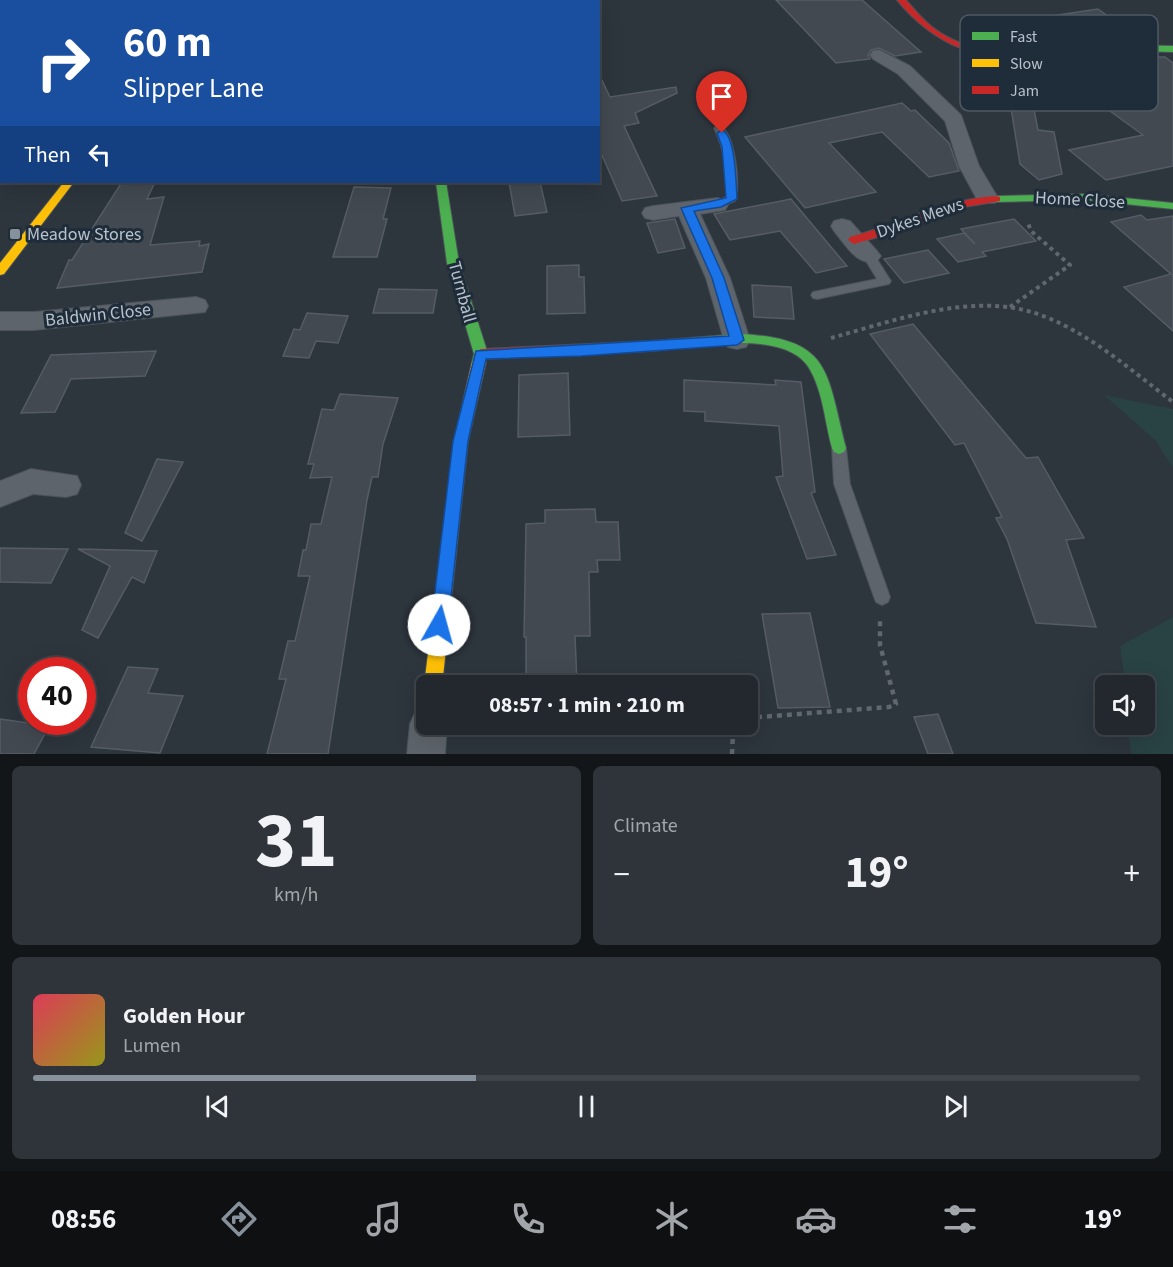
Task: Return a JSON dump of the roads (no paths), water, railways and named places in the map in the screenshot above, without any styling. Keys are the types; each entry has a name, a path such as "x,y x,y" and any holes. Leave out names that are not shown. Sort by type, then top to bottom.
{"street":[{"path":"901,0 929,27 946,38 960,43"},
{"path":"1158,48 1173,49"},
{"path":"879,55 904,70 954,119 969,166 987,198"},
{"path":"0,271 68,183"},
{"name":"Turnball","path":"441,183 453,263 481,354"},
{"name":"Home Close","path":"987,198 1086,197 1173,206"},
{"name":"Dykes Mews","path":"855,241 907,224 948,206 987,198"},
{"path":"653,213 717,205"},
{"path":"687,208 718,278 737,340"},
{"name":"Baldwin Close","path":"0,321 34,321 196,306"},
{"path":"434,675 461,441 481,354 582,351 737,340 769,340 804,351 815,365 839,448"},
{"path":"0,494 31,481 66,485"},
{"path":"426,754 428,735"}],"lane":[{"path":"717,205 731,199 733,188 727,147 719,128"},
{"path":"818,295 885,281 855,241"},
{"path":"839,448 842,484 882,597"}],"place":[{"name":"Meadow Stores","path":"15,234"}]}
